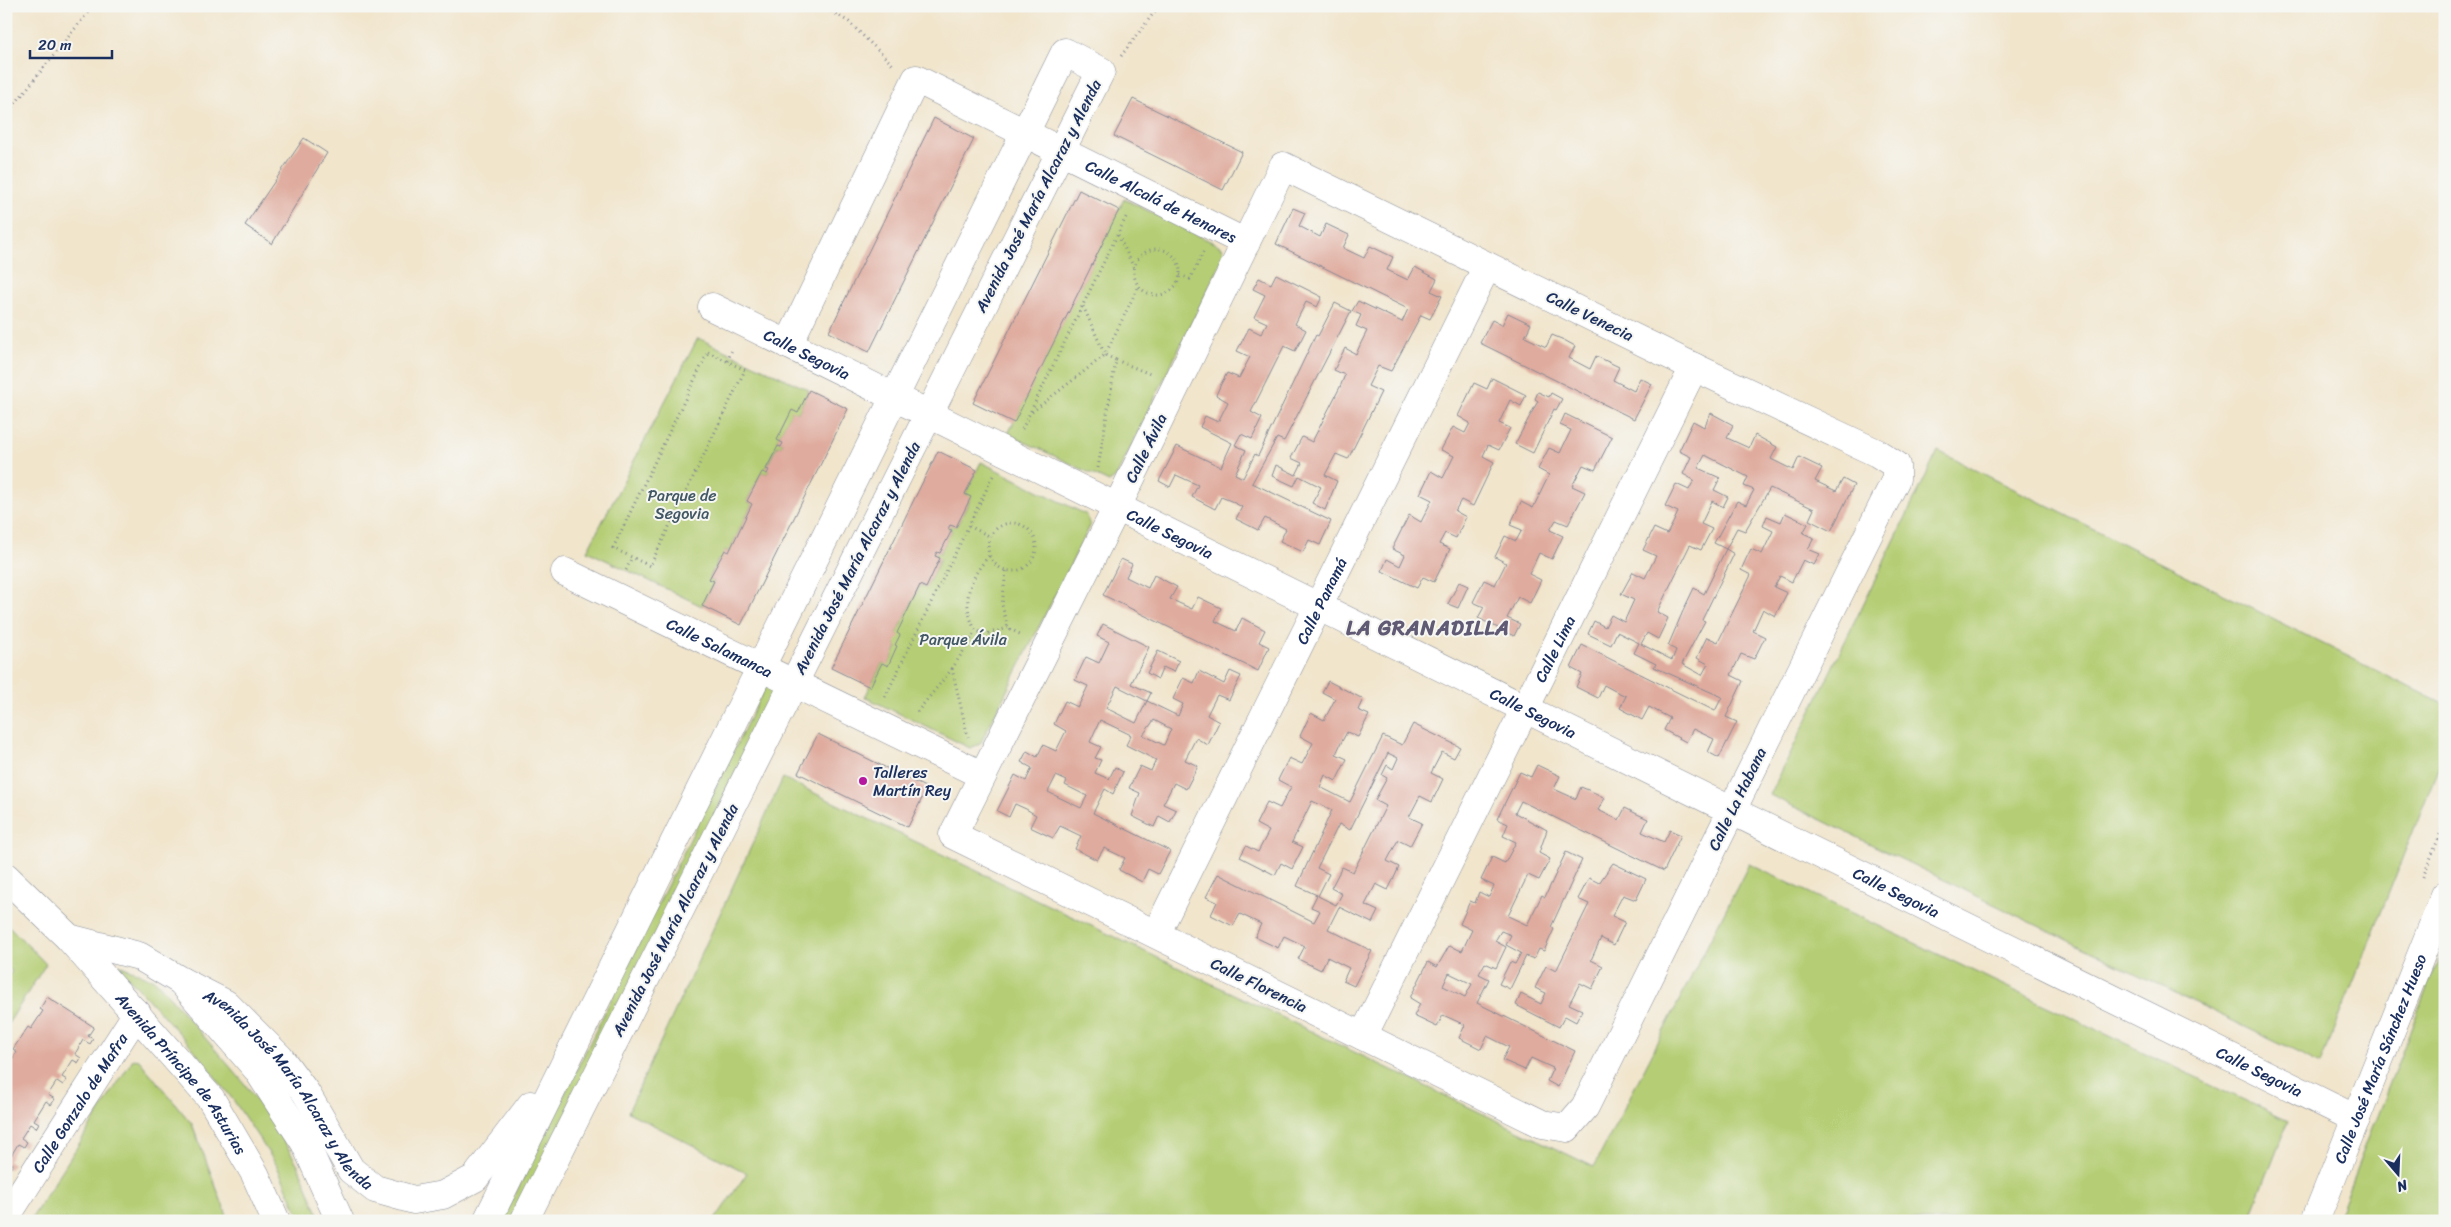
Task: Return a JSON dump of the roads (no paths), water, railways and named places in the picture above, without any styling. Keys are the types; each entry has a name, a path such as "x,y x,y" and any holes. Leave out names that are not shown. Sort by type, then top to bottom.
{"street":[{"name":"Avenida José María Alcaraz y Alenda","path":"487,1221 1065,52 1101,71 524,1221"},
{"name":"Calle Alcalá de Henares","path":"788,345 916,79 1246,242"},
{"name":"Calle Ávila","path":"953,835 1117,507 1283,166"},
{"name":"Calle Venecia","path":"1283,166 1694,367 1877,453 1896,465"},
{"name":"Calle Panamá","path":"1156,934 1487,266"},
{"name":"Calle Segovia","path":"712,307 2356,1119"},
{"name":"Calle Lima","path":"1363,1036 1694,367"},
{"name":"Calle La Habana","path":"1567,1128 1585,1107 1732,811 1896,479 1896,465"},
{"name":"Calle Salamanca","path":"565,572 795,682 982,775"},
{"name":"Calle Florencia","path":"953,835 1542,1124 1567,1128"},
{"name":"Avenida Príncipe de Asturias","path":"6,877 69,938 211,1099 255,1174 276,1221"},
{"name":"Calle José María Sánchez Hueso","path":"2315,1221 2445,895"},
{"name":"Avenida Príncipe de Asturias","path":"69,938 139,956 181,981 257,1069 305,1143 340,1221"},
{"name":"Avenida José María Alcaraz y Alenda","path":"181,981 226,1004 280,1058 306,1093 351,1170 375,1189 414,1200 443,1195 475,1178 569,1054"},
{"name":"Calle Gonzalo de Mafra","path":"6,1217 137,1013"}],"place":[{"name":"Talleres Martín Rey","path":"863,781"}],"district":[{"name":"LA GRANADILLA","path":"1428,628"}],"park label":[{"name":"Parque de Segovia","path":"682,504"},
{"name":"Parque Ávila","path":"963,639"}]}
